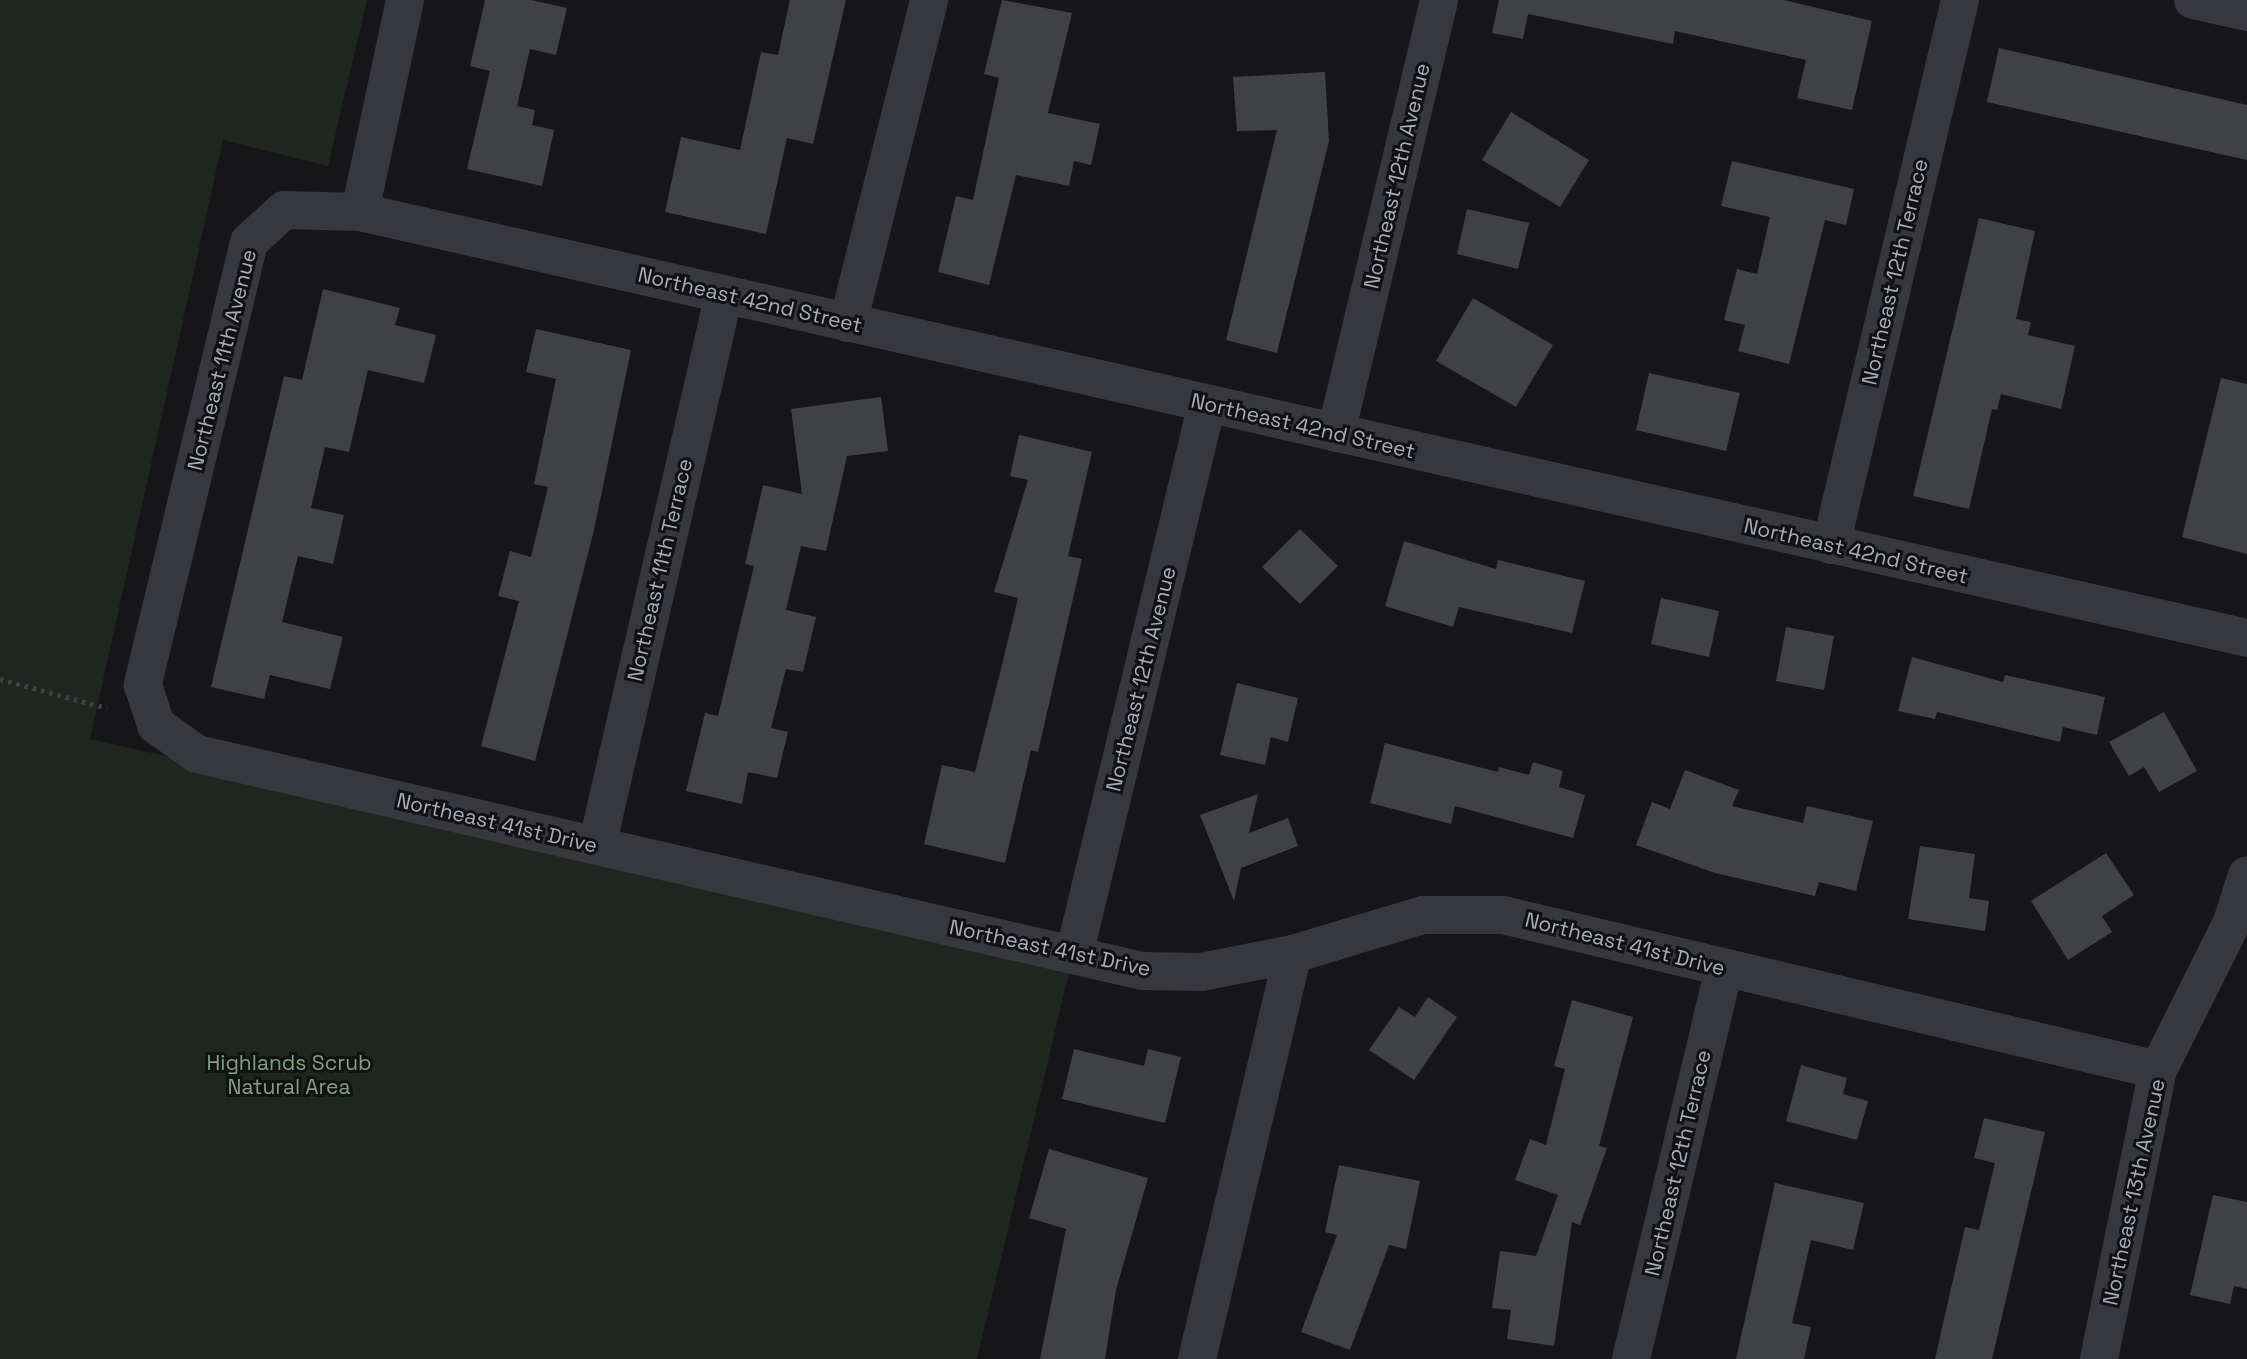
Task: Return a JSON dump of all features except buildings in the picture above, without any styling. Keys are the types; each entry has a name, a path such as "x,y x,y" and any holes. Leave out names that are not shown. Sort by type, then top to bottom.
{"street":[{"path":"360,212 405,0"},
{"path":"848,323 929,0"},
{"name":"Northeast 12th Avenue","path":"1336,433 1439,0"},
{"name":"Northeast 12th Terrace","path":"1831,545 1960,0"},
{"path":"2193,0 2247,12"},
{"name":"Northeast 11th Avenue","path":"156,724 144,685 249,242 284,210 360,212"},
{"name":"Northeast 42nd Street","path":"360,212 2247,638"},
{"name":"Northeast 11th Terrace","path":"597,846 724,294"},
{"name":"Northeast 12th Avenue","path":"1074,955 1207,404"},
{"name":"Northeast 41st Drive","path":"156,724 197,754 1142,971 1202,972 1293,954 1423,915 1503,915 2158,1070"},
{"name":"Northeast 13th Avenue","path":"2099,1359 2158,1070 2239,924 2247,875"},
{"path":"1197,1359 1293,954"},
{"name":"Northeast 12th Terrace","path":"1632,1359 1724,968"}],"path":[{"path":"0,679 107,708"}],"green space":[{"name":"Highlands Scrub Natural Area","path":"0,0 367,0 328,166 223,140 90,739 1072,960 977,1359 0,1359"}]}
